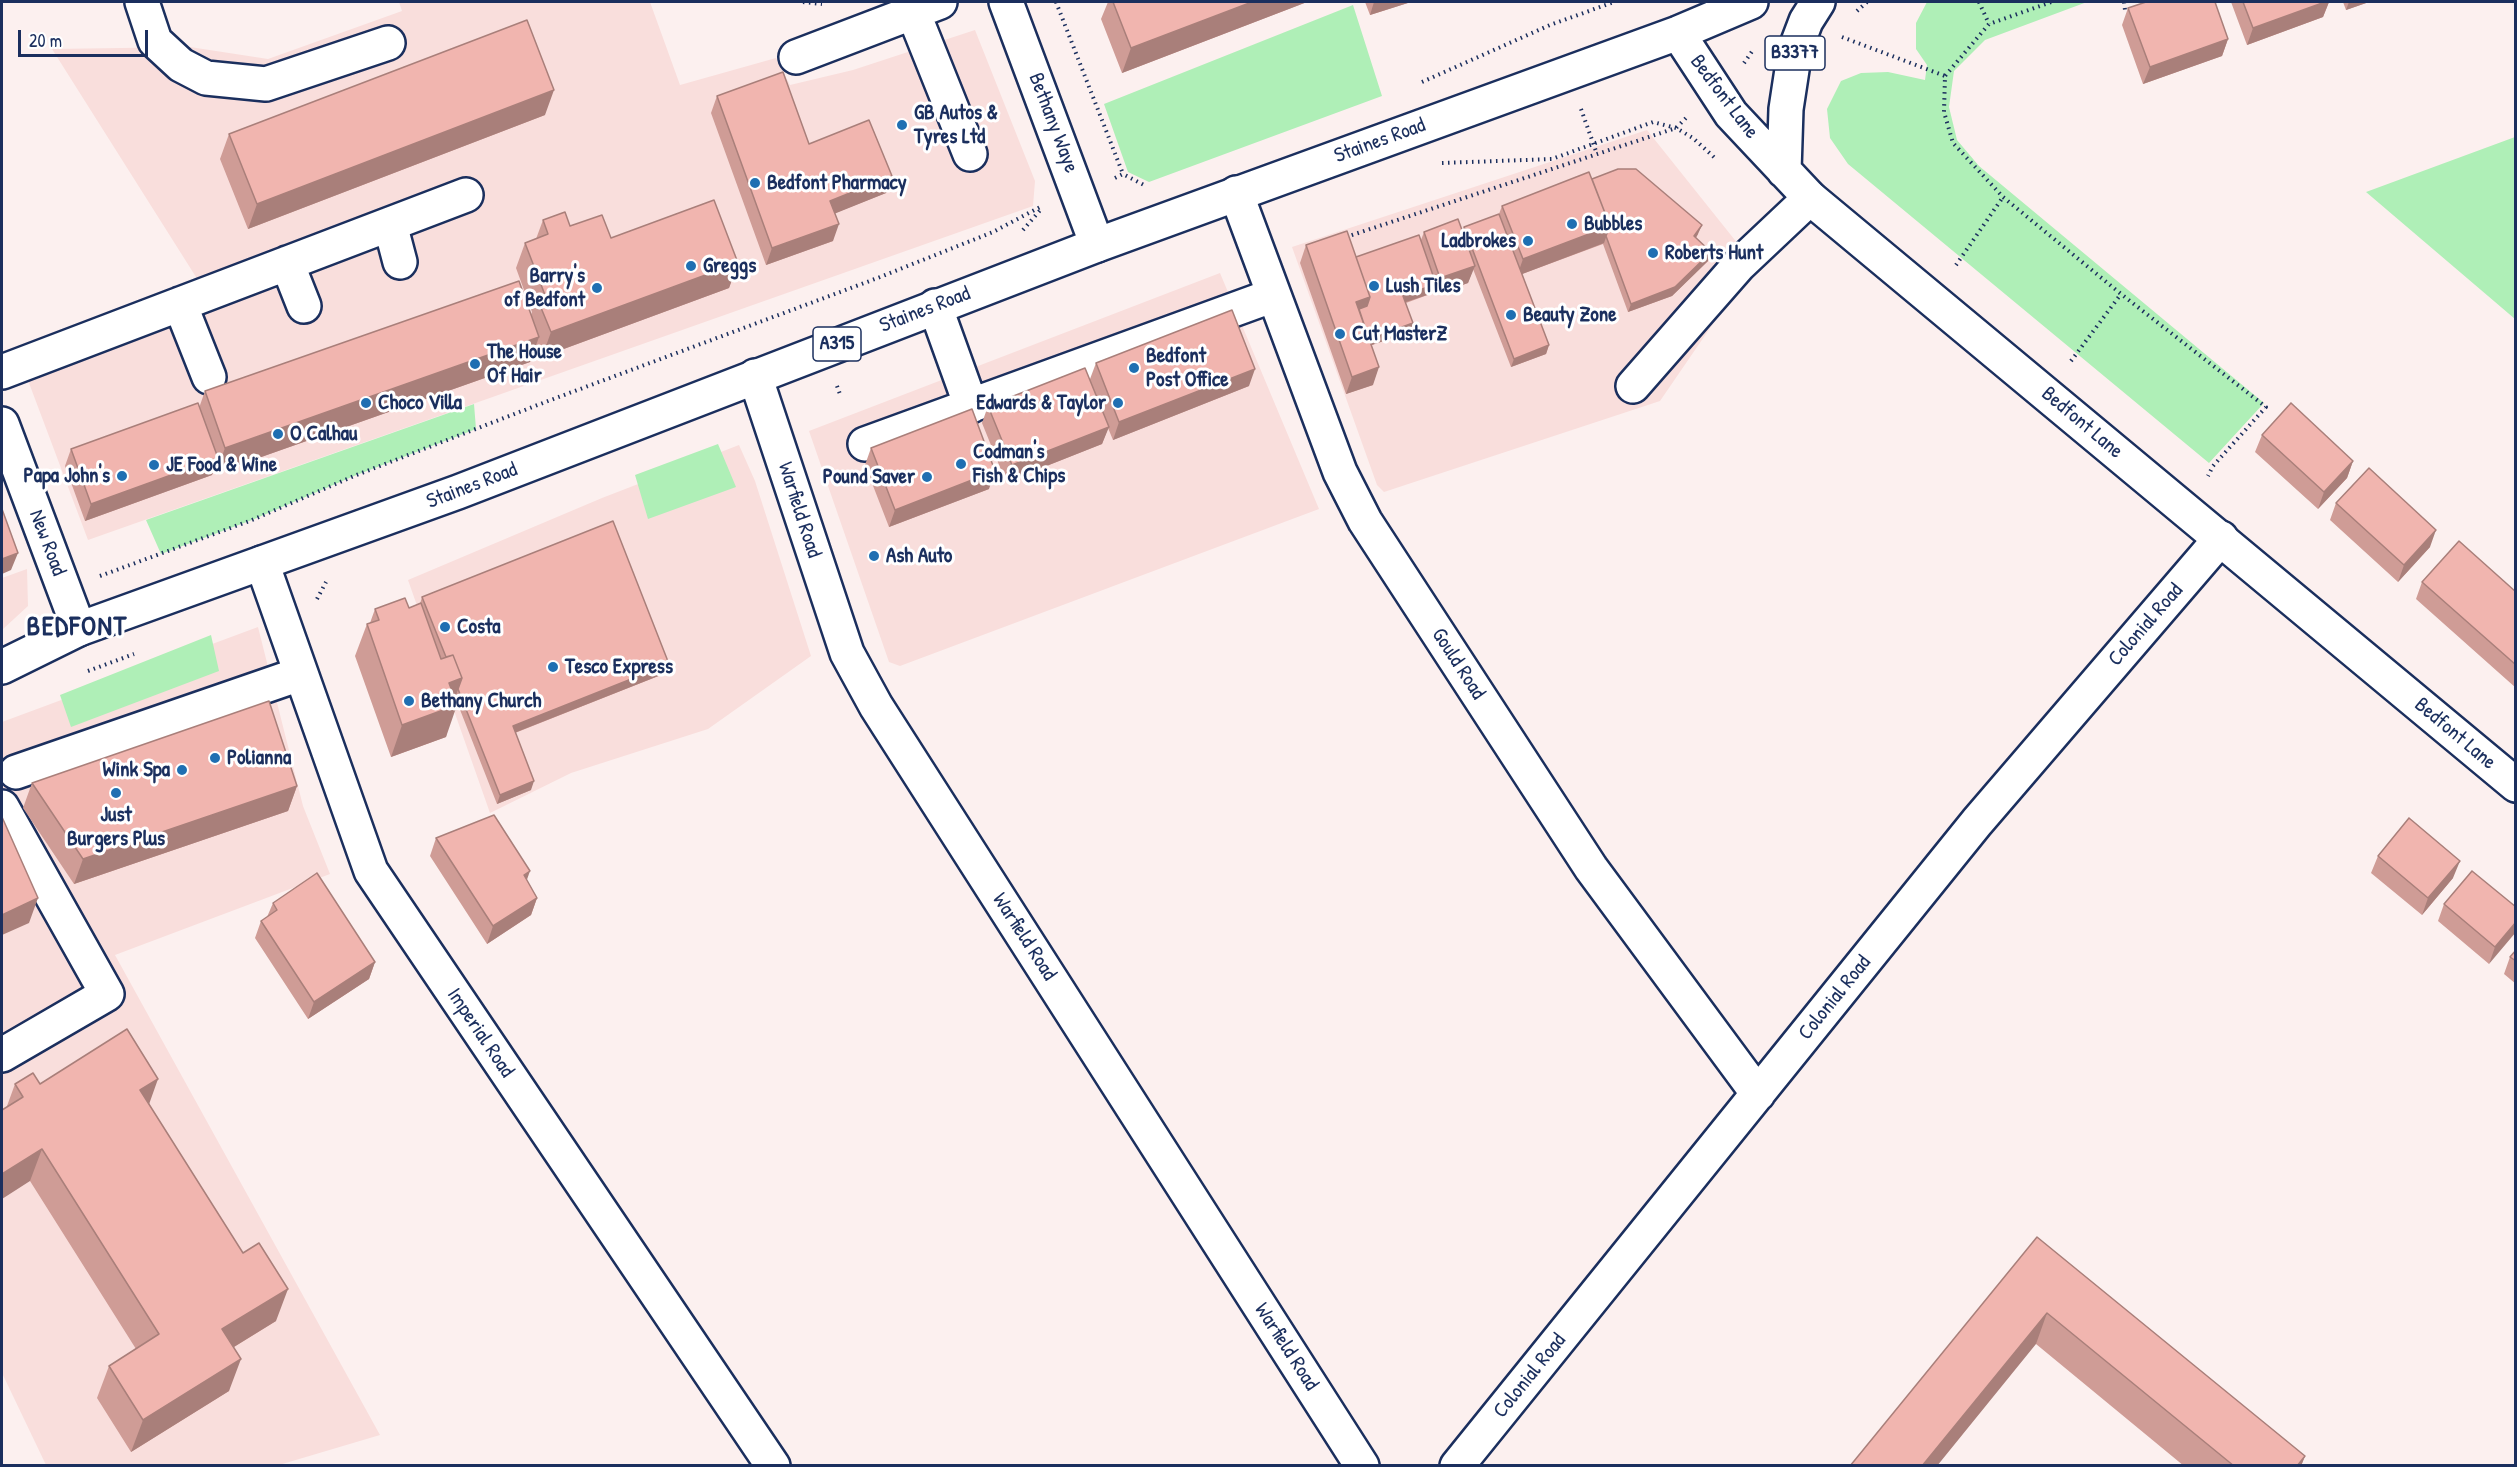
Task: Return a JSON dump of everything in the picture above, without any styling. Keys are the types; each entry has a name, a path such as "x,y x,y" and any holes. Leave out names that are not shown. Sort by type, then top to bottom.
{"street":[{"path":"141,2 155,41 182,65 206,78 266,84 388,43"},
{"name":"Bethany Waye","path":"1006,2 1096,244"},
{"name":"Staines Road","path":"2,667 80,629 458,492 1096,244 1678,33 1751,2"},
{"name":"B3377","path":"1784,171 1786,109 1795,50 1806,21 1818,2"},
{"path":"796,57 927,7 970,154"},
{"name":"Bedfont Lane","path":"1678,33 1731,114 1810,198 2516,785"},
{"name":"Gould Road","path":"1236,193 1340,472 1365,521 1591,868 1758,1094"},
{"path":"2,372 466,195"},
{"path":"1633,386 1739,265 1810,198"},
{"path":"390,224 400,262"},
{"path":"287,263 304,306"},
{"path":"865,444 1274,295"},
{"path":"180,304 208,377"},
{"path":"935,306 971,406"},
{"name":"Warfield Road","path":"755,376 848,653 876,706 1362,1466"},
{"name":"New Road","path":"2,424 80,629"},
{"name":"Colonial Road","path":"1457,1466 1977,822 2221,538"},
{"name":"Imperial Road","path":"262,563 371,872 773,1466"},
{"path":"16,772 300,674"},
{"path":"2,807 107,994 2,1054"}],"path":[{"path":"1056,2 1123,174"},
{"path":"1979,2 1989,24"},
{"path":"2051,2 1989,24 1945,76 1944,112 1953,143 2003,197 2121,294 2266,407 2213,466 2208,476"},
{"path":"2124,2 2125,10"},
{"path":"1550,25 1553,34"},
{"path":"1833,34 1945,76"},
{"path":"1745,62 1756,46"},
{"path":"1578,102 1597,154"},
{"path":"1340,239 1676,128 1653,122 1552,159 1430,163"},
{"path":"1956,266 2003,197"},
{"path":"93,578 252,520 354,476 548,401 886,275 993,232 1045,205"},
{"path":"2071,361 2121,294"},
{"path":"77,676 141,651"}],"shaded area":[{"path":"399,2 650,2 680,85 776,58 790,85 853,70 975,30 1035,181 1033,206 88,540 23,367 208,296 52,49 190,47 268,59 402,11"},
{"path":"1647,130 1754,264 1660,401 1384,492 1377,485 1292,247"},
{"path":"1220,273 1319,509 900,666 889,662 809,431"},
{"path":"739,445 755,481 811,656 708,729 571,773 490,813 408,580 602,498"},
{"path":"27,569 28,606 2,630 2,578"},
{"path":"258,627 303,806 330,874 115,955 380,1435 279,1465 46,1465 2,1373 2,722"}],"green space":[{"path":"1927,2 2087,2 1985,40 1954,71 1949,107 1957,140 1979,166 2264,403 2209,463 1848,164 1830,138 1827,109 1841,81 1861,73 1888,72 1925,80 1927,65 1916,49 1916,23"},
{"path":"1353,5 1382,96 1149,182 1128,172 1104,104"},
{"path":"2516,137 2515,319 2366,192"},
{"path":"474,404 476,429 354,476 252,520 161,554 146,520"},
{"path":"718,444 736,487 648,519 635,475"},
{"path":"211,635 219,671 71,727 60,695"}],"building":[{"path":"1113,2 1252,2 1131,48"},
{"path":"2146,2 2215,2 2228,39 2150,67 2128,8"},
{"path":"2243,2 2325,2 2253,28"},
{"path":"527,20 554,90 257,204 229,134"},
{"path":"783,72 809,144 869,120 892,176 830,201 839,224 772,248 717,96"},
{"name":"Roberts Hunt","path":"1618,169 1636,169 1702,225 1694,236 1711,252 1675,287 1631,304 1606,236 1610,226 1592,179"},
{"path":"1589,172 1610,226 1523,259 1502,206"},
{"path":"714,200 738,263 551,332 537,298 545,295 525,243 548,234 543,220 565,212 570,226 602,215 611,238"},
{"name":"Beauty Zone","path":"1499,214 1549,345 1514,359 1464,227"},
{"path":"1458,219 1475,266 1440,278 1424,232"},
{"path":"1347,231 1370,297 1356,302 1379,367 1352,377 1306,245"},
{"path":"1419,235 1436,284 1403,296 1413,323 1369,339 1359,309 1367,306 1370,297 1356,257"},
{"path":"519,281 539,337 225,448 205,391"},
{"path":"1232,310 1255,369 1119,422 1096,363"},
{"path":"1085,368 1109,427 1012,465 988,406"},
{"path":"198,403 218,458 91,504 71,449"},
{"path":"2291,403 2353,461 2324,492 2262,435"},
{"path":"972,409 995,471 895,510 871,448"},
{"path":"2369,468 2436,530 2404,565 2336,503"},
{"path":"2,509 18,553 2,559"},
{"path":"613,521 669,664 513,726 534,781 500,795 458,689 462,678 453,655 446,657 422,597"},
{"path":"2459,541 2516,592 2516,665 2422,582"},
{"path":"405,598 409,608 421,603 441,659 453,655 462,678 449,683 457,705 402,725 367,624 379,620 375,609"},
{"path":"269,701 297,786 83,859 32,783"},
{"path":"494,815 530,871 524,875 537,898 493,926 436,838"},
{"path":"2,817 38,898 2,915"},
{"path":"2409,818 2460,861 2428,898 2378,856"},
{"path":"2472,871 2516,907 2516,922 2495,947 2444,904"},
{"path":"317,873 375,962 314,1002 261,921 277,910 273,903"},
{"path":"2516,950 2516,961 2510,957"},
{"path":"127,1029 158,1079 140,1090 243,1253 259,1243 288,1289 222,1329 241,1359 143,1420 109,1366 159,1334 42,1149 2,1174 2,1110 23,1097 15,1084 33,1073 40,1084"},
{"path":"2037,1237 2305,1456 2297,1466 2234,1466 2047,1313 1922,1466 1850,1466"}],"place":[{"name":"GB Autos & Tyres Ltd","path":"902,125"},
{"name":"Bedfont Pharmacy","path":"755,183"},
{"name":"Bubbles","path":"1572,224"},
{"name":"Ladbrokes","path":"1528,241"},
{"name":"Roberts Hunt","path":"1653,253"},
{"name":"Greggs","path":"691,266"},
{"name":"Lush Tiles","path":"1374,286"},
{"name":"Barry's of Bedfont","path":"597,288"},
{"name":"Beauty Zone","path":"1511,315"},
{"name":"Cut MasterZ","path":"1340,334"},
{"name":"The House Of Hair","path":"475,364"},
{"name":"Bedfont Post Office","path":"1134,368"},
{"name":"Choco Villa","path":"366,403"},
{"name":"Edwards & Taylor","path":"1118,403"},
{"name":"O Calhau","path":"278,434"},
{"name":"Codman's Fish & Chips","path":"961,464"},
{"name":"JE Food & Wine","path":"154,465"},
{"name":"Papa John's","path":"122,476"},
{"name":"Pound Saver","path":"927,477"},
{"name":"Ash Auto","path":"874,556"},
{"name":"Costa","path":"445,627"},
{"name":"Tesco Express","path":"553,667"},
{"name":"Bethany Church","path":"409,701"},
{"name":"Polianna","path":"215,758"},
{"name":"Wink Spa","path":"182,770"},
{"name":"Just Burgers Plus","path":"116,793"}],"district":[{"name":"BEDFONT","path":"77,628"}]}
